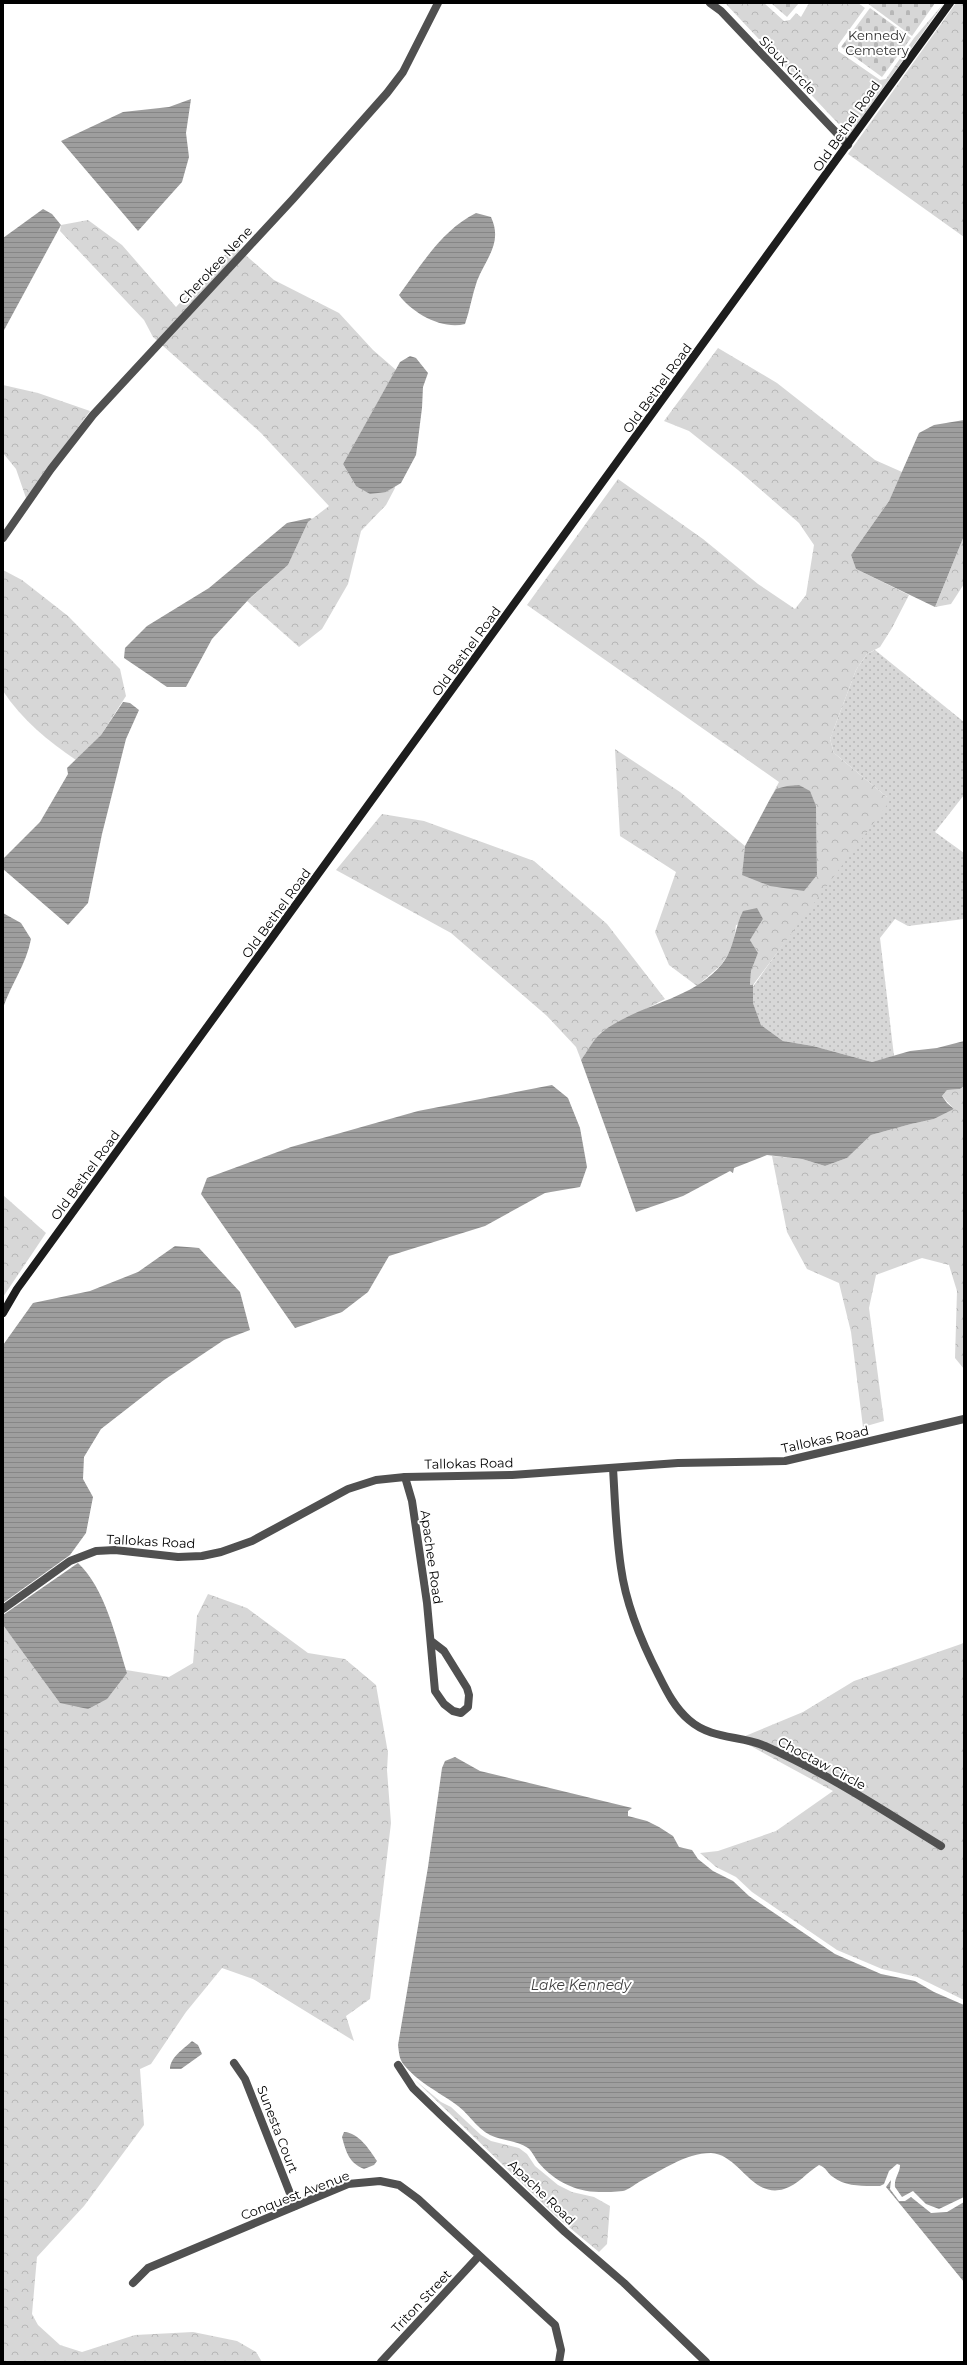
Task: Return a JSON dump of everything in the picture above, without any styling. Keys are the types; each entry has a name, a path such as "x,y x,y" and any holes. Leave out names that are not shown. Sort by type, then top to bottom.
{"street":[{"name":"Cherokee Nene","path":"3,538 51,469 93,415 293,199 387,93 406,65 438,3"},
{"name":"Sioux Circle","path":"710,3 721,11 848,144"},
{"name":"Old Bethel Road","path":"3,1313 22,1283 950,3"},
{"name":"Tallokas Road","path":"3,1609 70,1561 96,1551 115,1550 178,1556 211,1554 252,1541 356,1486 376,1480 405,1477 512,1475 678,1463 785,1461 815,1456 964,1419"},
{"name":"Choctaw Circle","path":"613,1468 621,1568 625,1587 638,1631 654,1666 681,1711 700,1729 717,1736 763,1745 820,1772 941,1846"},
{"name":"Apachee Road","path":"405,1477 412,1501 431,1641 435,1691 444,1704 453,1711 461,1714 468,1707 469,1695 444,1651 431,1641"},
{"name":"Sunesta Court","path":"234,2063 245,2079 295,2206"},
{"name":"Apache Road","path":"398,2066 413,2088 441,2115 565,2232 624,2283 706,2362"},
{"name":"Conquest Avenue","path":"133,2283 148,2268 348,2184 380,2181 399,2185 418,2199 478,2257 555,2325 561,2350 559,2362"},
{"name":"Triton Street","path":"381,2362 478,2257"}],"green space":[{"path":"725,3 764,3 784,21 790,20 796,13 801,17 809,3 858,3 865,8 838,45 838,51 880,80 886,79 914,38 944,3 840,148 838,147 847,133"},
{"path":"771,3 799,3 787,17"},
{"path":"867,3 935,3 912,36"},
{"path":"956,3 964,3 964,237 848,154"},
{"name":"Kennedy Cemetery","path":"870,8 911,38 882,77 841,47"},
{"path":"88,220 122,245 176,307 234,245 274,280 339,313 373,350 396,370 343,464 356,486 386,492 395,486 395,488 386,505 361,531 348,584 322,629 299,647 247,601 288,565 308,522 329,506 261,433 153,337 144,320 60,231 61,225"},
{"path":"718,348 777,383 875,460 902,472 889,501 851,555 856,569 909,595 892,628 880,647 867,654 856,670 830,739 834,753 887,797 887,805 753,985 750,985 751,971 758,953 750,940 763,919 736,925 733,947 721,965 697,986 669,965 655,932 676,872 620,836 615,749 680,792 745,846 742,875 817,875 816,806 776,789 770,799 779,782 527,605 618,479 703,539 758,584 795,609 806,595 814,545 799,523 738,470 689,431 664,421"},
{"path":"3,385 38,393 90,411 26,498 16,469 3,453"},
{"path":"964,536 964,584 951,604 935,607"},
{"path":"3,570 22,580 68,616 120,669 126,696 101,735 76,760 55,745 27,721 10,702 3,691"},
{"path":"875,650 964,722 964,795 935,832 964,853 964,919 908,926 895,919 880,938 894,1056 872,1062 813,1046 783,1041 761,1025 753,1003 752,988 887,797 834,753 830,739 856,670 867,654"},
{"path":"382,814 424,821 534,861 607,924 665,999 600,1033 581,1060 576,1047 547,1016 451,933 336,870"},
{"path":"964,1086 964,1369 955,1358 957,1291 949,1265 922,1258 876,1275 869,1308 884,1421 863,1427 851,1332 839,1283 807,1269 787,1232 772,1156 802,1159 825,1166 847,1158 871,1135 934,1119 954,1109 942,1096 947,1090 960,1089"},
{"path":"3,1195 46,1233 3,1297"},
{"path":"208,1594 247,1608 308,1653 345,1659 376,1685 388,1753 387,1770 391,1823 370,1999 346,2016 354,2041 253,1979 222,1968 186,2012 151,2064 140,2069 144,2125 84,2206 37,2257 32,2314 38,2325 60,2345 82,2352 135,2335 193,2332 237,2341 256,2352 262,2362 3,2362 3,1625 16,1642 127,1673 126,1670 169,1677 193,1663 197,1616"},
{"path":"964,1643 964,2000 917,1977 882,1969 837,1950 752,1892 736,1877 716,1867 700,1853 718,1851 776,1831 833,1791 738,1739 803,1712 854,1681"},
{"path":"415,2080 441,2102 451,2107 481,2135 491,2141 519,2148 527,2154 535,2166 558,2185 572,2192 594,2197 610,2206 607,2244 599,2252 558,2218"}],"water":[{"path":"191,99 186,133 189,157 182,182 138,231 61,141 123,112 169,107"},
{"path":"43,209 52,214 61,225 3,332 3,238"},
{"path":"476,213 491,217 495,235 492,250 477,281 465,324 447,325 437,322 420,314 399,295 443,238 464,220"},
{"path":"410,356 416,358 428,373 423,387 416,455 401,483 386,492 370,494 356,486 343,464 400,362"},
{"path":"964,420 964,536 935,607 856,569 851,555 889,501 919,433 934,425"},
{"path":"310,518 312,519 308,522 288,565 250,598 212,639 186,687 167,687 124,658 125,648 147,626 209,588 287,523"},
{"path":"123,702 130,703 139,710 126,739 102,834 88,903 68,925 3,869 3,859 40,822 68,774 67,768 101,735"},
{"path":"799,785 810,791 816,806 817,875 804,891 770,886 742,875 745,846 776,789"},
{"path":"757,908 763,919 750,940 758,953 751,971 750,985 753,985 753,1003 761,1025 783,1041 813,1046 872,1062 910,1051 937,1048 964,1041 964,1086 960,1089 947,1090 942,1096 954,1109 934,1119 871,1135 847,1158 825,1166 802,1159 767,1155 734,1168 733,1173 730,1171 683,1196 636,1212 581,1060 598,1036 615,1023 680,994 696,986 710,976 722,964 730,952 743,911"},
{"path":"3,913 21,923 31,939 26,957 3,1008"},
{"path":"552,1085 568,1098 580,1128 587,1167 580,1187 545,1193 485,1226 389,1256 368,1292 342,1312 295,1328 201,1194 207,1178 291,1147 418,1111"},
{"path":"175,1246 199,1248 240,1292 250,1330 224,1340 164,1380 101,1429 84,1457 83,1479 93,1497 86,1533 70,1555 3,1603 3,1345 33,1303 90,1291 138,1272"},
{"path":"78,1563 96,1586 114,1629 127,1673 107,1699 88,1709 60,1703 3,1625 3,1615"},
{"name":"Lake Kennedy","path":"455,1757 480,1771 632,1808 628,1811 628,1816 647,1821 673,1836 679,1847 692,1850 698,1859 713,1871 733,1881 749,1896 835,1954 881,1974 915,1981 934,1992 964,2005 964,2197 939,2209 926,2204 913,2191 902,2197 895,2187 895,2181 900,2165 897,2164 889,2171 884,2184 880,2186 844,2183 833,2177 819,2165 789,2187 773,2190 763,2188 754,2182 730,2160 721,2155 711,2153 683,2159 623,2191 599,2192 581,2190 565,2184 550,2174 538,2162 528,2148 519,2143 495,2137 485,2132 464,2111 409,2071 402,2063 398,2045 428,1867 442,1768 445,1761"},
{"path":"192,2041 198,2045 202,2054 181,2069 170,2069 172,2061 175,2057"},
{"path":"344,2132 354,2135 363,2142 377,2161 374,2165 364,2169 355,2164 347,2152 342,2137"},
{"path":"891,2180 890,2189 899,2201 905,2201 911,2197 931,2213 947,2212 964,2202 964,2282 886,2187"}]}
